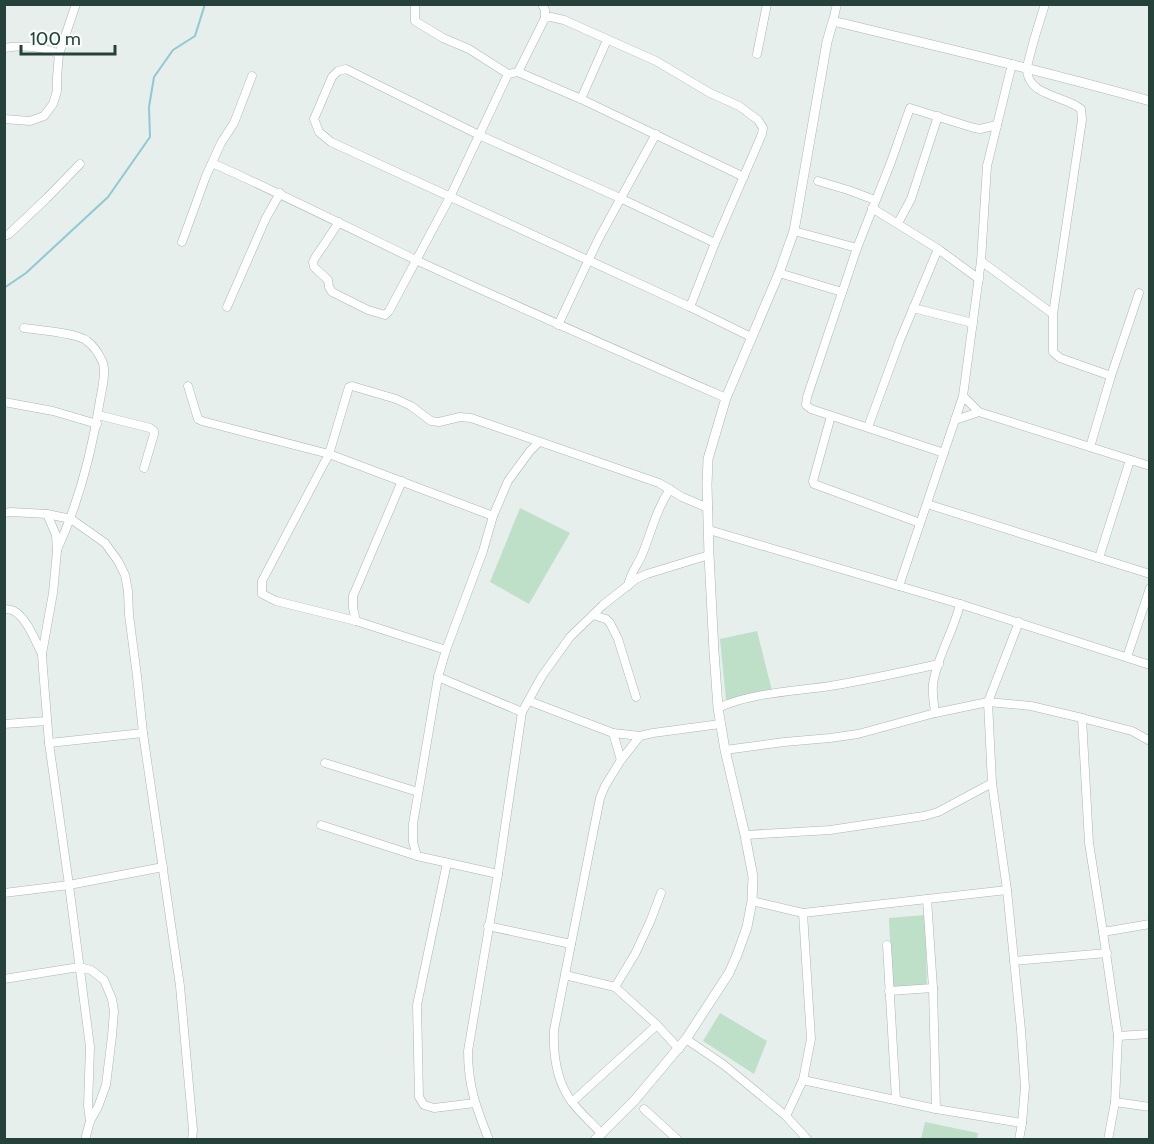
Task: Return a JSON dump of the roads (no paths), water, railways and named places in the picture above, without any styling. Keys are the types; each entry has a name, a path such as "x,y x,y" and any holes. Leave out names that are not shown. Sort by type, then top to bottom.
{"street":[{"path":"4,119 30,121 44,116 53,104 57,91 59,54 76,4"},
{"path":"415,4 415,21 443,38 470,49 507,74 518,72 581,99 744,177"},
{"path":"518,72 545,18 542,4"},
{"path":"757,54 767,4"},
{"path":"640,736 604,786 600,798 554,1030 556,1069 561,1084 598,1136 634,1101 679,1049 729,973 747,927 752,901 753,877 718,708 709,555 708,459 726,398 779,273 794,231 827,42 837,4"},
{"path":"1045,4 1026,68 1030,81 1044,92 1076,105 1081,109 1082,120 1053,314 1053,352 1059,358 1111,376"},
{"path":"545,18 551,17 564,21 656,62 710,93 739,106 758,120 763,128 690,307"},
{"path":"833,21 1012,64 1149,101"},
{"path":"581,99 607,40"},
{"path":"4,48 26,45 49,49 59,54"},
{"path":"899,586 963,396 981,261 987,166 1012,64"},
{"path":"715,243 479,135 346,69 338,71 332,77 314,119 319,132 332,142 751,337"},
{"path":"339,222 315,258 314,267 328,280 332,292 368,310 385,315 450,197 507,74"},
{"path":"182,242 206,176 221,143 234,123 252,76"},
{"path":"944,453 811,409 806,405 807,397 857,248 910,108 980,129 997,125"},
{"path":"898,223 911,199 938,116"},
{"path":"558,325 620,198 656,134"},
{"path":"212,163 558,325 726,398"},
{"path":"4,236 9,234 47,198 80,164"},
{"path":"818,181 848,190 874,204 979,279"},
{"path":"227,308 266,218 280,193"},
{"path":"794,231 857,248"},
{"path":"868,427 900,340 938,249"},
{"path":"981,261 1053,314"},
{"path":"779,273 842,292"},
{"path":"1090,447 1139,293"},
{"path":"913,308 973,323"},
{"path":"24,328 86,339 103,364 104,378 97,424 83,482 71,519 57,550"},
{"path":"188,386 198,419 202,422 329,454 493,516"},
{"path":"446,650 356,621 276,601 262,594 262,581 329,454 350,387 396,399 411,406 431,421 439,422 460,417 471,418 659,483 682,497 708,508"},
{"path":"963,396 979,412 1149,466"},
{"path":"4,402 53,411 97,424"},
{"path":"955,420 979,412"},
{"path":"98,415 154,431 144,468"},
{"path":"831,416 814,484 920,523"},
{"path":"525,437 530,451"},
{"path":"417,856 413,842 413,824 438,677 483,551 493,516 508,481 539,442"},
{"path":"1099,558 1130,460"},
{"path":"356,621 353,596 402,481"},
{"path":"627,586 629,577 641,558 657,511 670,489"},
{"path":"927,504 1149,574"},
{"path":"4,513 46,514 71,519 105,543 125,575 143,733 180,986 192,1140"},
{"path":"46,514 56,535 57,550 53,592 42,654 49,743 90,1047 88,1106 90,1121"},
{"path":"709,530 1019,622 1149,665"},
{"path":"489,1140 475,1103 468,1071 468,1051 522,712 542,676 570,637 627,586 647,574 709,555"},
{"path":"1127,657 1149,588"},
{"path":"935,713 933,685 960,604"},
{"path":"4,609 15,611 19,615 27,625 42,654"},
{"path":"593,615 606,619 610,623 618,639 636,697"},
{"path":"1019,622 988,702 992,783 1007,890 1025,1088 1023,1123 1019,1140"},
{"path":"718,708 758,697 854,682 939,664"},
{"path":"438,677 522,712"},
{"path":"529,700 614,733 640,736 720,724"},
{"path":"725,750 858,734 935,713 988,702 1031,706 1082,718 1132,731 1149,741"},
{"path":"1082,718 1089,843 1118,1036 1115,1102 1108,1140"},
{"path":"4,724 47,721"},
{"path":"49,743 143,733"},
{"path":"614,733 621,760"},
{"path":"325,763 418,792"},
{"path":"745,835 830,830 924,816 938,812 992,783"},
{"path":"321,825 417,856 498,874"},
{"path":"447,863 417,1005 419,1097 424,1105 434,1108 475,1103"},
{"path":"4,893 69,885 163,867"},
{"path":"752,901 803,913 1007,890"},
{"path":"615,987 635,954 661,893"},
{"path":"927,899 933,988 936,1109"},
{"path":"786,1116 802,1080 811,1040 803,913"},
{"path":"1103,932 1149,924"},
{"path":"488,926 571,944"},
{"path":"887,945 896,1100"},
{"path":"1014,961 1107,953"},
{"path":"4,979 79,967 92,970 104,980 114,1011 106,1085 90,1121 85,1140"},
{"path":"565,975 615,987 657,1025 679,1049"},
{"path":"890,991 933,988"},
{"path":"572,1102 657,1025"},
{"path":"1118,1036 1149,1034"},
{"path":"686,1039 724,1065 786,1116 808,1140"},
{"path":"802,1080 936,1109 1023,1123"},
{"path":"1115,1102 1149,1107"},
{"path":"644,1109 678,1140"}],"waterway":[{"path":"4,288 26,273 108,197 150,137 149,107 154,77 173,50 195,36 205,4"}]}
